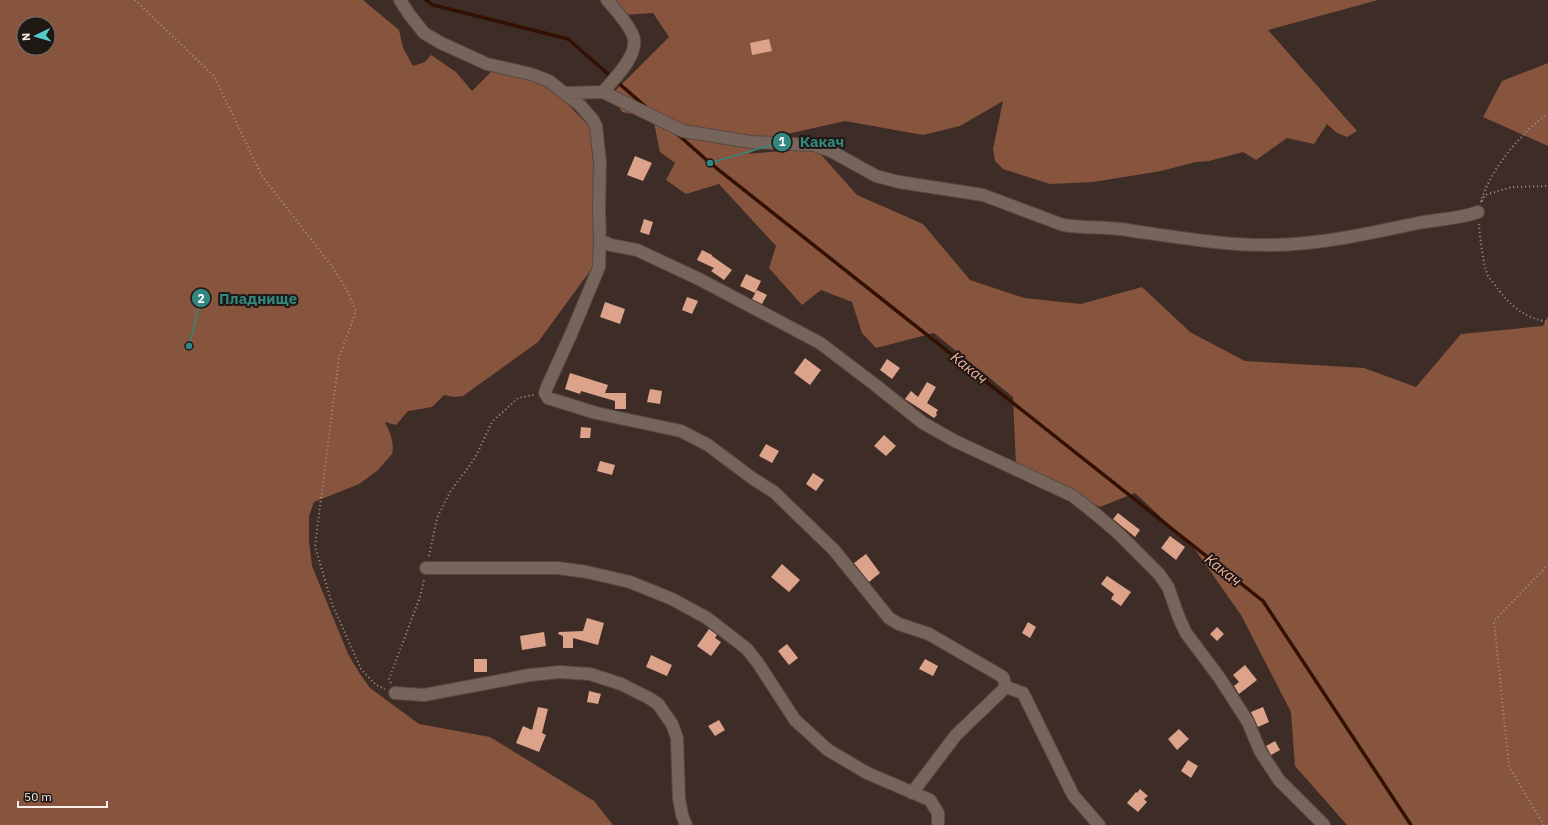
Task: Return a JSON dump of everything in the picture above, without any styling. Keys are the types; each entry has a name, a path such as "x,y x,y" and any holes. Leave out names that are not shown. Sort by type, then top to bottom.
{"street":[{"path":"400,0 424,33 441,43 487,64 531,74 549,81 580,105 593,120 596,126 600,162 599,267 545,393 548,398 596,413 681,431 708,445 752,478 774,492 834,550 889,618 899,624 929,634 994,671 1003,677 1006,687"},
{"path":"606,88 628,62 633,50 634,39 628,27 607,0"},
{"path":"566,93 606,88 664,122 683,131 751,142 814,145 831,152 876,176 899,182 983,195 1063,225 1075,227 1112,228 1193,240 1259,245 1308,243 1373,233 1478,212"},
{"path":"600,240 611,245 637,250 699,279 820,343 923,423 955,441 1073,496 1097,515 1119,534 1159,574 1168,587 1186,633 1219,677 1248,722 1260,751 1279,780 1324,825"},
{"path":"426,568 558,568 587,572 630,582 672,599 707,618 747,650 758,663 795,720 828,750 866,773 930,800 938,812 938,825"},
{"path":"395,693 424,695 530,675 560,672 590,674 621,684 658,704 672,724 677,738 679,798 682,815 686,825"},
{"path":"912,793 956,734 1006,687"},
{"path":"1006,687 1023,693 1074,795 1099,825"}],"path":[{"path":"135,0 214,76 262,176 331,265 347,290 356,311 339,358 315,546 332,604 362,669 376,685 395,693"},
{"path":"1548,114 1530,128 1492,174 1483,192 1478,212 1480,240 1488,276 1505,300 1519,312 1537,320 1548,322"},
{"path":"1478,212 1485,195 1512,187 1548,186"},
{"path":"395,693 389,679 420,597 437,518 450,492 476,458 492,422 518,398 545,393"},
{"path":"1544,825 1509,767 1494,621 1548,565"}],"shaded area":[{"path":"0,0 363,0 399,30 403,48 413,66 425,62 431,55 456,72 472,91 492,71 526,76 553,89 590,127 601,256 538,342 463,396 454,397 444,395 432,407 408,411 396,425 385,422 392,439 392,454 377,471 359,484 314,502 309,516 309,541 312,566 348,654 370,688 419,724 490,737 594,801 613,825 0,825"},
{"path":"611,0 1378,0 1268,30 1357,131 1347,137 1337,133 1327,124 1314,144 1287,138 1256,160 1243,152 1161,171 1093,182 1050,184 1003,169 995,161 993,149 1003,101 960,126 923,135 845,121 787,134 748,154 815,148 857,195 923,224 970,280 1024,298 1081,304 1142,287 1190,332 1245,361 1364,368 1416,387 1461,334 1543,326 1548,316 1548,825 1347,825 1295,766 1291,712 1241,615 1194,548 1135,493 1100,507 1016,465 1013,397 934,333 876,348 862,333 852,302 821,290 802,305 769,268 776,246 719,184 686,194 666,180 675,163 660,152 653,118 622,112 612,94 669,37 653,13 622,15"},
{"path":"1548,63 1548,146 1483,117 1502,81"}],"building":[{"path":"769,39 772,51 752,55 750,43"},
{"path":"635,156 652,163 643,181 627,175"},
{"path":"644,219 653,222 649,235 640,232"},
{"path":"702,250 712,255 732,270 724,280 711,271 714,268 697,260"},
{"path":"746,274 761,281 755,293 740,286"},
{"path":"757,290 767,295 762,304 752,299"},
{"path":"687,297 698,301 692,314 682,310"},
{"path":"605,302 625,309 620,324 600,317"},
{"path":"805,358 821,370 810,385 794,373"},
{"path":"887,359 900,368 892,379 880,370"},
{"path":"570,373 608,385 605,393 626,393 626,409 615,409 615,401 581,391 580,394 565,389"},
{"path":"927,382 936,387 927,403 938,410 936,413 937,415 934,418 905,399 911,391 918,397"},
{"path":"650,389 662,391 660,404 647,402"},
{"path":"581,427 591,428 590,438 580,438"},
{"path":"884,435 896,446 886,456 874,446"},
{"path":"766,444 779,451 772,463 759,456"},
{"path":"600,461 615,465 612,475 597,471"},
{"path":"813,473 824,480 816,491 806,484"},
{"path":"1118,513 1140,530 1135,537 1113,519"},
{"path":"1170,536 1185,547 1176,560 1161,548"},
{"path":"866,554 880,573 869,582 854,563"},
{"path":"782,564 800,580 789,592 771,577"},
{"path":"1107,576 1131,592 1121,606 1111,599 1114,594 1101,584"},
{"path":"587,618 604,623 598,645 573,638 573,648 563,648 563,636 558,634 559,632 583,631"},
{"path":"1028,622 1036,627 1030,638 1022,633"},
{"path":"1217,627 1224,634 1217,641 1210,634"},
{"path":"709,629 717,635 715,638 721,642 711,656 697,646"},
{"path":"544,632 546,646 522,650 520,636"},
{"path":"787,644 798,658 789,665 778,651"},
{"path":"651,655 672,665 667,676 646,667"},
{"path":"474,659 487,659 487,672 474,672"},
{"path":"925,659 938,666 933,676 919,669"},
{"path":"1245,665 1257,680 1239,694 1234,686 1239,682 1233,675"},
{"path":"589,691 601,694 598,704 587,702"},
{"path":"538,707 548,709 542,733 546,735 539,752 516,743 523,726 532,730"},
{"path":"1263,707 1269,722 1258,727 1251,712"},
{"path":"719,720 725,730 715,736 708,726"},
{"path":"1179,729 1189,739 1177,750 1168,739"},
{"path":"1275,741 1280,750 1271,755 1266,746"},
{"path":"1188,760 1198,766 1191,778 1181,771"},
{"path":"1140,789 1148,796 1144,799 1147,802 1138,812 1127,803"}],"waterway":[{"name":"Какач","path":"426,0 433,5 568,39 646,107"},
{"name":"Какач","path":"675,132 710,163 1263,601 1411,825"}],"place":[{"name":"Какач","path":"710,163"},
{"name":"Пладнище","path":"189,346"}]}
